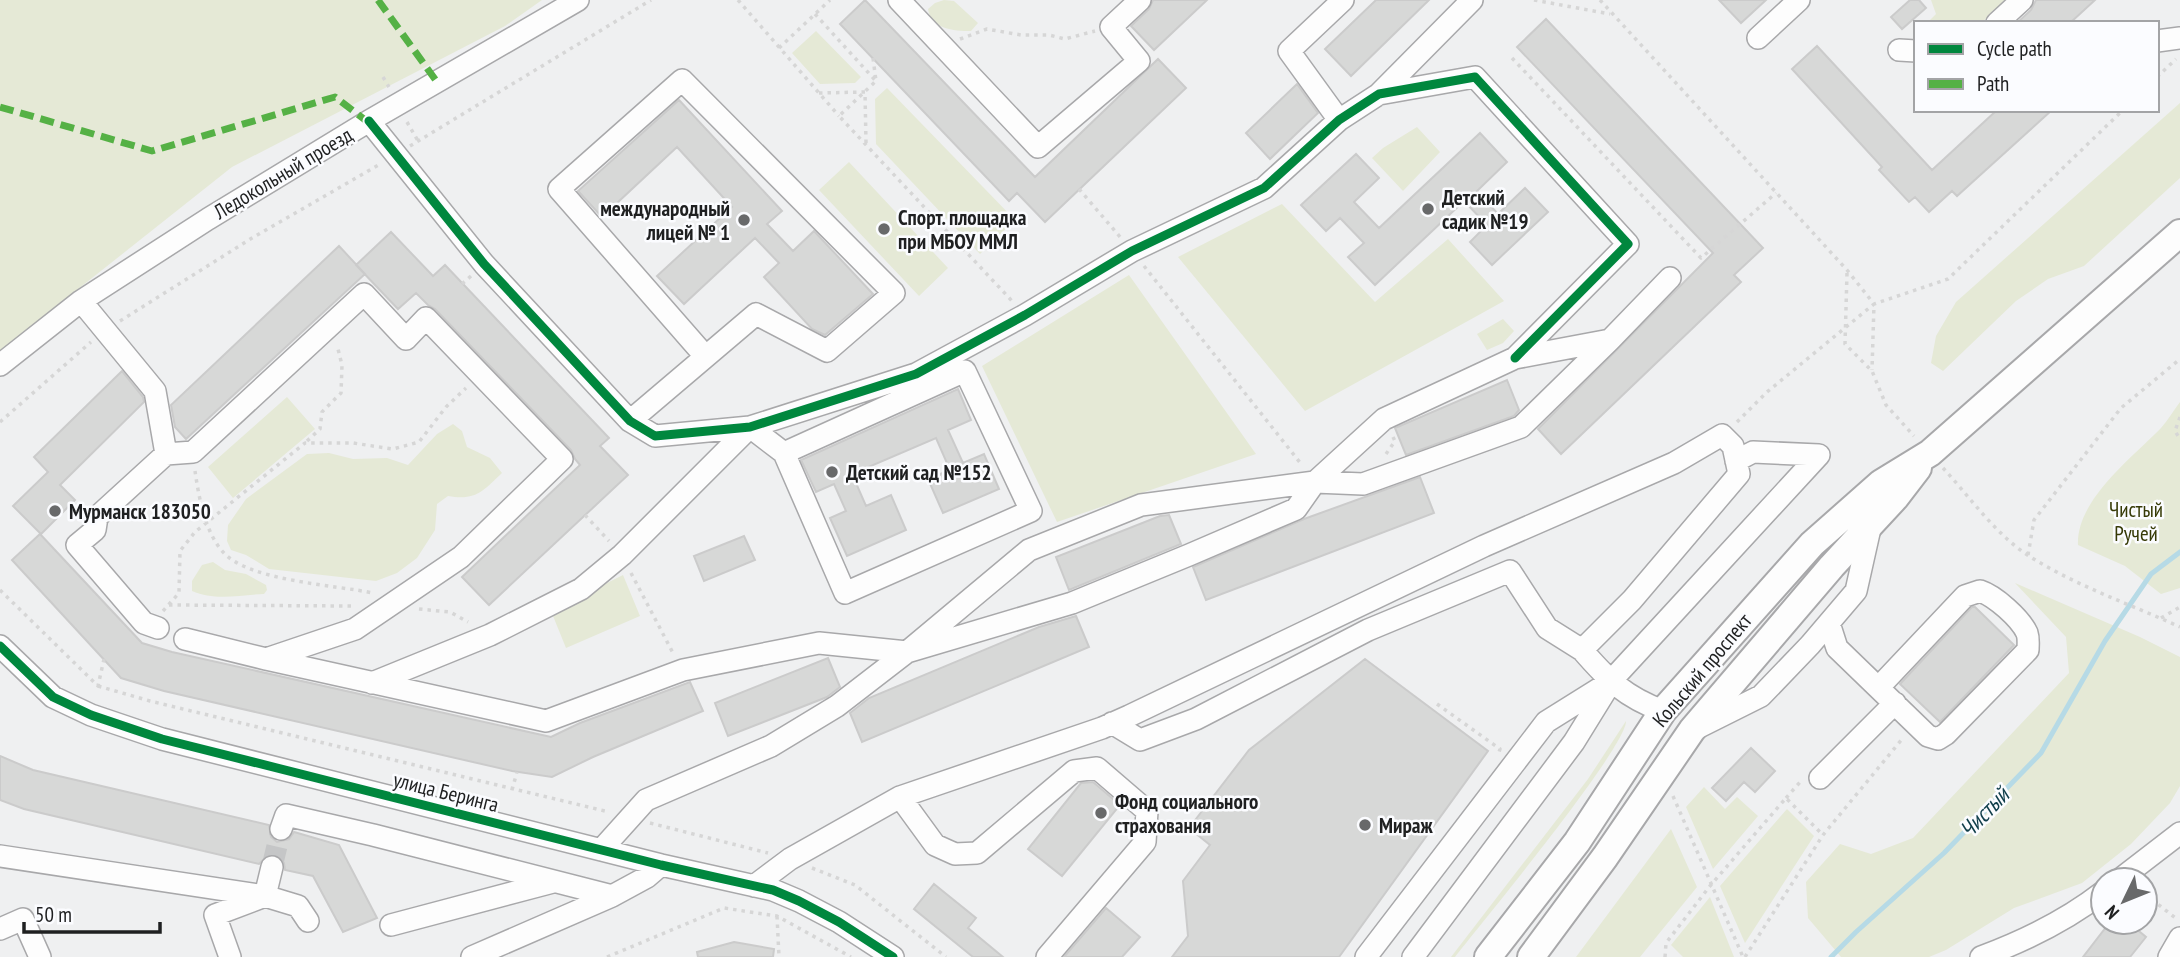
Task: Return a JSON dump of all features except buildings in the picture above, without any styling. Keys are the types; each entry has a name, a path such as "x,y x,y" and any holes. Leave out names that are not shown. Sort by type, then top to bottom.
{"main road":[{"name":"Кольский проспект","path":"1531,957 1605,857 1692,730 1930,453 2180,233"},
{"name":"Кольский проспект","path":"1488,957 1577,842 1663,711 1812,544 1881,483 1930,453"},
{"path":"1812,544 1827,542 1832,545 1832,566"}],"street":[{"name":"Ледокольный проезд","path":"0,365 80,301 208,219 369,121 578,0"},
{"path":"899,0 1038,146 1139,61 1111,27 1140,0"},
{"path":"1339,120 1289,51 1343,0"},
{"path":"369,121 484,264 630,421 654,436 750,427 916,374 1026,315 1132,251 1264,188 1339,120 1379,94 1472,0"},
{"path":"1758,38 1799,0"},
{"path":"1999,21 2022,0"},
{"path":"2159,41 2180,38"},
{"path":"1379,94 1475,77 1628,244 1515,358"},
{"path":"630,421 756,314 827,351 894,293 682,80 559,189 705,356"},
{"path":"601,850 646,800 782,739 837,706 907,652 1029,550 1141,505 1315,482 1363,484 1521,427 1670,278"},
{"path":"151,626 77,545 95,530 97,517 166,454 193,452 364,294 406,339 426,318 562,460 461,557 355,629 266,659"},
{"path":"80,301 155,391 166,454"},
{"path":"185,639 372,684 546,720 682,670 820,643 907,652 1072,603 1296,509 1315,482 1384,419 1515,358 1610,340"},
{"path":"750,427 784,453 845,593 1031,511 965,371 784,453"},
{"path":"372,684 490,635 581,589 622,555 750,427"},
{"path":"754,886 790,859 900,797 1112,723 1484,546 1674,463 1722,435 1733,446 1739,474 1632,600 1582,650"},
{"path":"1413,957 1574,742 1610,682 1819,455 1754,452 1736,461"},
{"path":"1692,730 1761,696 1810,645 1856,591 1871,524"},
{"path":"1112,723 1140,740 1196,719 1368,630 1510,571 1547,628 1582,650 1610,682 1644,704 1663,711"},
{"path":"1829,623 1837,648 1928,736 1938,739 1947,734 2028,650 2028,636 2022,625 1992,595 1980,591 1965,596 1879,687"},
{"path":"1810,645 1837,648"},
{"name":"улица Беринга","path":"0,646 53,697 91,715 150,735 601,850 754,886 799,901 839,922 893,957"},
{"path":"1366,957 1546,722 1610,682"},
{"path":"1812,778 1895,703"},
{"path":"900,797 935,845 955,854 977,853 1074,771 1097,768 1147,811 1145,842 1047,957"},
{"path":"281,829 286,815 612,896"},
{"path":"2137,866 2180,833"},
{"path":"0,856 265,896 298,906 308,921"},
{"path":"472,957 612,896 647,877 661,865"},
{"path":"265,896 272,867"},
{"path":"391,925 555,881"},
{"path":"230,957 215,915 265,896"},
{"path":"1981,957 2024,939 2089,900"},
{"path":"0,929 23,919 40,957"},
{"path":"2169,957 2180,938"}],"path":[{"path":"0,422 105,330 252,237 396,155 651,0"},
{"path":"738,0 839,116 1014,302"},
{"path":"779,48 830,0"},
{"path":"1534,0 1612,14"},
{"path":"1600,0 1847,270 1874,304 1872,371"},
{"path":"815,14 876,81"},
{"path":"937,42 947,43 987,29 1066,39 1111,27"},
{"path":"2159,75 2180,55"},
{"path":"873,58 876,81"},
{"path":"1512,58 1701,258 1776,193"},
{"path":"839,116 876,81"},
{"path":"819,93 865,92"},
{"path":"865,92 866,145"},
{"path":"1722,435 1767,392 1874,304 1948,279 2121,112"},
{"path":"1079,189 1132,251 1301,465 1314,460"},
{"path":"1847,270 1845,344 1872,371 1886,405 1991,522 2028,555 2101,593 2180,627"},
{"path":"151,626 179,593 180,551 195,532 320,429 322,411 341,393 342,365 333,322"},
{"path":"2028,555 2034,520 2121,408 2180,359"},
{"path":"305,443 353,443 393,449 419,442 446,407 480,374"},
{"path":"2180,417 2175,431 2180,439"},
{"path":"1387,453 1395,441"},
{"path":"193,452 206,523 223,552 242,566 290,579 343,586 380,595 370,599"},
{"path":"585,515 622,555 682,670"},
{"path":"0,590 98,686 150,701 630,817"},
{"path":"169,605 279,604 350,607 360,603"},
{"path":"392,604 450,612 490,635"},
{"path":"2161,618 2180,607"},
{"path":"98,686 104,659"},
{"path":"1437,704 1500,749 1492,760"},
{"path":"1744,957 1823,835 1915,723"},
{"path":"512,790 517,772"},
{"path":"1665,957 1666,943 1710,886 1786,798 1812,778"},
{"path":"1672,794 1710,886 1744,957"},
{"path":"1786,798 1823,835"},
{"path":"2159,905 2180,921"},
{"path":"607,957 724,908 777,916 851,957"}],"green space":[{"path":"0,0 542,0 505,26 232,167 0,351"},
{"path":"944,0 954,1 978,23 971,31 944,28 933,21 928,9"},
{"path":"1931,0 2013,0 2001,5 1983,21 1929,21 1936,14"},
{"path":"816,31 861,77 855,83 820,84 792,53"},
{"path":"887,88 1015,220 980,254 876,144 875,99"},
{"path":"2180,103 2180,178 2084,266 2048,279 2016,301 1943,371 1931,363 1936,336 1956,302"},
{"path":"1417,127 1440,152 1403,191 1372,158"},
{"name":"Спорт. площадка при МБОУ ММЛ","path":"849,162 948,268 919,296 819,190"},
{"path":"1282,204 1375,302 1448,239 1504,301 1305,411 1178,257"},
{"path":"1129,275 1256,454 1057,522 982,366"},
{"path":"1503,319 1514,331 1503,343 1487,350 1477,334"},
{"path":"287,397 315,429 233,498 208,467"},
{"name":"Чистый Ручей","path":"2180,402 2180,588 2161,594 2125,566 2078,545 2080,528 2096,496 2121,466 2161,428"},
{"path":"453,424 462,431 467,447 490,458 502,473 472,496 448,496 437,504 435,530 417,558 397,573 376,581 269,569 246,555 231,550 227,541 228,525 246,499 307,454 329,453 353,459 387,458 408,465 437,434"},
{"path":"213,562 225,570 246,574 266,585 267,590 264,594 227,597 192,591 192,581 202,565"},
{"path":"623,575 640,616 566,648 551,611"},
{"path":"2015,583 2180,657 2180,786 2170,803 2131,844 2103,866 2089,866 2089,877 2082,883 2014,908 1946,950 1929,957 1841,957 1808,918 1806,882 1840,844 1871,854 1913,838 2069,673 2066,637"},
{"path":"1626,721 1620,737 1579,798 1455,957 1451,957 1588,779"},
{"path":"1704,787 1725,809 1737,797 1758,816 1713,869 1686,807"},
{"path":"1787,809 1814,836 1745,943 1720,886"},
{"path":"1671,829 1697,887 1640,957 1576,957"},
{"path":"1710,897 1734,957 1683,957 1671,945"}],"waterway":[{"name":"Чистый","path":"1831,957 1944,853 2041,753 2105,641 2151,574 2180,552"}],"tunnel":[{"path":"272,867 281,829"}],"marked path":[{"path":"378,0 437,82"},
{"path":"0,107 152,151 335,97 373,126"}],"cycle path":[{"path":"369,121 484,264 630,421 655,436 750,427 916,374 1025,315 1132,251 1264,188 1339,120 1379,94 1475,77 1628,244 1515,358"},
{"path":"0,646 53,697 91,715 162,739 661,865 773,890 839,922 893,957"}],"place":[{"name":"Детский садик №19","path":"1428,209"},
{"name":"международный лицей № 1","path":"744,220"},
{"name":"Спорт. площадка при МБОУ ММЛ","path":"884,229"},
{"name":"Детский сад №152","path":"832,472"},
{"name":"Мурманск 183050","path":"55,511"},
{"name":"Фонд социального страхования","path":"1101,813"},
{"name":"Мираж","path":"1365,825"}]}
